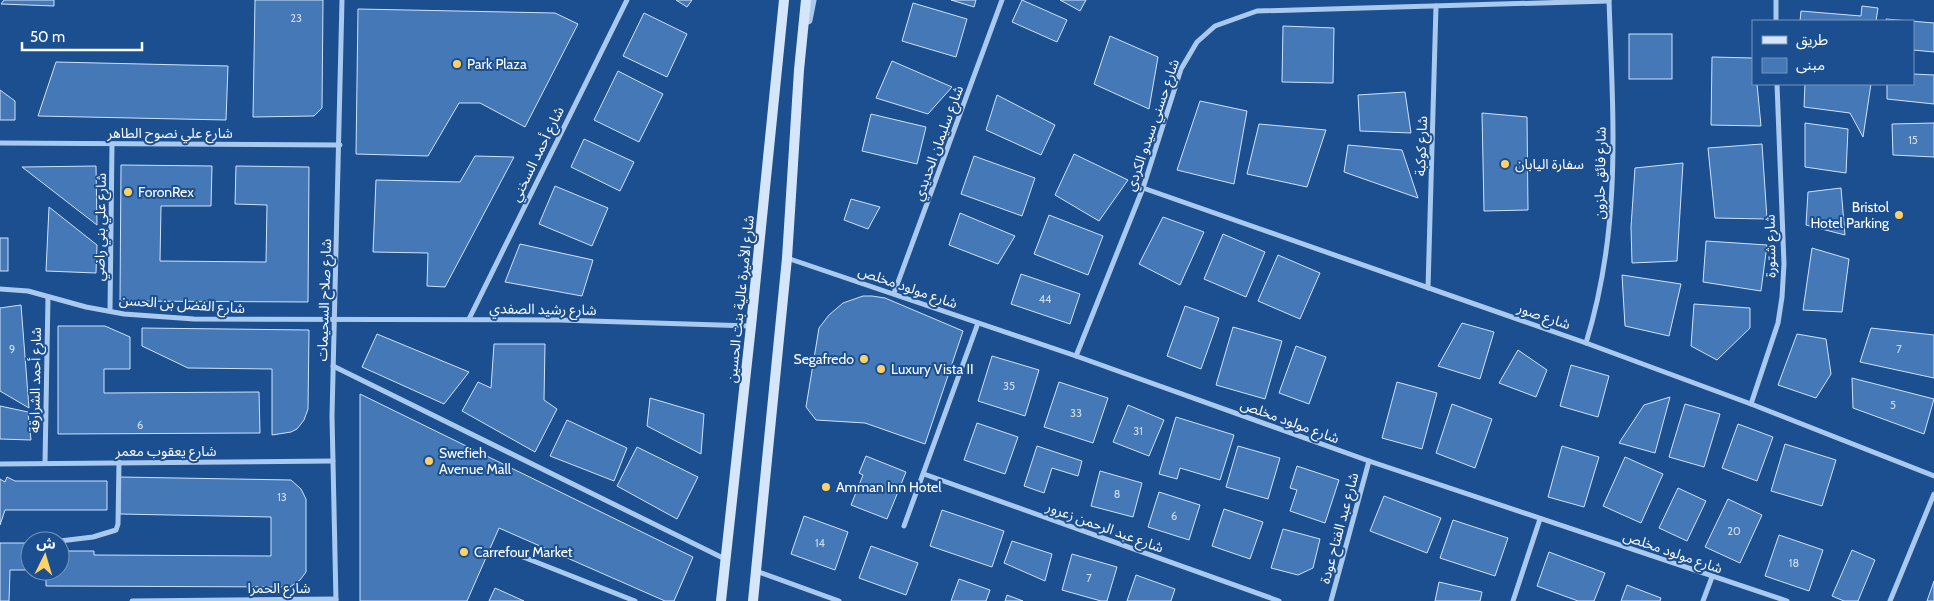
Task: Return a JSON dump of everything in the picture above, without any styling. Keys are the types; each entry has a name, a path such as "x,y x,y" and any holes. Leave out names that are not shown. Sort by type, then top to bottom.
{"main road":[{"name":"شارع الأميرة عالية بنت الحسين","path":"721,601 784,0"},
{"path":"753,601 787,258 799,70 806,0"}],"street":[{"name":"شارع صلاح السحيمات","path":"336,600 332,462 342,0"},
{"name":"شارع أحمد السخني","path":"468,319 627,0"},
{"path":"777,71 780,0"},
{"path":"799,70 812,0"},
{"name":"شارع سليمان الحديدي","path":"894,293 1002,0"},
{"path":"1776,0 1776,20"},
{"name":"شارع حسني سيدو الكردي","path":"1076,356 1142,188 1181,68 1197,42 1216,26 1257,11 1609,1"},
{"name":"شارع فائق حلزون","path":"1586,343 1596,311 1603,278 1612,212 1614,144 1609,1"},
{"name":"شارع كوكبة","path":"1428,288 1436,6"},
{"name":"شارع شتورة","path":"1751,404 1778,323 1782,297 1784,264 1777,85"},
{"name":"شارع علي نصوح الطاهر","path":"0,143 340,145"},
{"name":"شارع علي بني راضي","path":"110,311 112,144"},
{"name":"شارع صور","path":"1142,188 1586,343 1751,404 1934,476"},
{"name":"شارع مولود مخلص","path":"787,258 1076,356 1369,462 1787,601"},
{"name":"شارع الفضل بن الحسن","path":"0,289 28,291 86,307 144,316 194,319 335,319"},
{"name":"شارع أحمد الشرارقة","path":"45,463 48,297"},
{"name":"شارع رشيد الصفدي","path":"335,319 560,320 751,326"},
{"path":"904,526 978,323"},
{"path":"333,366 725,560"},
{"path":"70,540 93,537 116,530 118,519 119,462"},
{"name":"شارع يعقوب معمر","path":"0,464 332,462"},
{"name":"شارع عبد الفتاح عودة","path":"1331,601 1369,462"},
{"name":"شارع عبد الرحمن زعرور","path":"924,474 1279,601"},
{"path":"1890,601 1934,494"},
{"path":"1512,601 1540,519"},
{"path":"513,553 635,601"},
{"path":"756,571 839,601"},
{"path":"1703,601 1712,577"},
{"name":"شارع الحمرا","path":"132,601 336,600"}],"building":[{"path":"4,0 54,0 54,6 1,4"},
{"path":"255,0 323,0 322,108 314,116 253,117"},
{"path":"676,0 692,0 687,7"},
{"path":"951,0 976,0 974,7"},
{"path":"1022,0 1067,20 1057,42 1012,22"},
{"path":"1060,0 1086,0 1080,11"},
{"path":"913,3 967,19 956,57 902,41"},
{"path":"1862,6 1878,8 1876,20 1800,20 1801,11 1861,16"},
{"name":"Park Plaza","path":"358,9 555,13 578,24 525,127 480,103 459,103 428,156 356,154"},
{"path":"644,13 687,34 667,77 623,56"},
{"path":"1914,21 1934,23 1934,52 1914,50"},
{"path":"1283,26 1334,28 1333,83 1282,82"},
{"path":"1629,34 1672,34 1672,79 1629,79"},
{"path":"1110,36 1158,57 1149,109 1094,84"},
{"path":"1712,57 1752,58 1752,85 1757,85 1761,126 1711,125"},
{"path":"892,61 952,87 928,114 876,98"},
{"path":"56,62 228,66 226,120 38,116"},
{"path":"618,71 663,94 639,142 594,120"},
{"path":"1914,74 1934,75 1934,104 1887,99 1887,85 1914,85"},
{"path":"1805,85 1871,85 1863,137 1850,113 1804,107"},
{"path":"0,90 15,101 15,120 0,120"},
{"path":"1405,92 1411,133 1360,131 1358,95"},
{"path":"997,95 1055,125 1041,155 986,130"},
{"path":"1200,101 1247,111 1234,184 1177,170"},
{"name":"سفارة اليابان","path":"1482,113 1527,117 1528,210 1484,211"},
{"path":"871,114 926,127 917,164 862,151"},
{"path":"1805,123 1848,129 1846,173 1805,167"},
{"path":"1934,123 1934,157 1893,155 1892,124"},
{"path":"1259,124 1326,130 1307,187 1247,174"},
{"path":"584,139 634,162 620,191 571,167"},
{"path":"1762,144 1767,219 1715,218 1708,148"},
{"path":"1348,145 1402,150 1418,198 1344,172"},
{"path":"1074,154 1128,180 1099,221 1055,195"},
{"path":"475,156 514,157 445,287 427,286 428,253 373,252 376,180 460,182"},
{"path":"974,156 1035,178 1022,216 961,194"},
{"path":"1683,163 1677,261 1632,263 1631,227 1635,168"},
{"path":"121,165 212,166 211,206 161,206 160,261 266,262 267,205 235,204 236,166 309,167 308,302 120,301"},
{"path":"96,166 97,225 22,167"},
{"path":"555,186 608,208 592,246 539,224"},
{"path":"1841,188 1845,235 1806,225 1808,192"},
{"path":"851,199 880,207 868,229 844,220"},
{"path":"49,207 97,245 96,273 46,271"},
{"path":"960,213 1015,236 998,264 949,245"},
{"path":"1049,215 1103,236 1088,275 1034,254"},
{"path":"1163,217 1204,232 1180,285 1139,264"},
{"path":"1223,234 1265,252 1246,297 1204,279"},
{"path":"0,238 8,238 8,271 0,271"},
{"path":"1706,241 1767,245 1761,291 1703,282"},
{"path":"520,244 593,260 582,296 505,282"},
{"path":"1812,248 1849,259 1842,312 1803,310"},
{"path":"1278,255 1320,273 1300,319 1258,301"},
{"path":"1021,274 1080,294 1070,324 1011,304"},
{"path":"1622,275 1681,284 1669,336 1625,326"},
{"name":"Luxury Vista II","path":"863,296 885,298 963,331 925,444 865,423 816,420 806,407 819,328 829,315 843,303"},
{"path":"1694,304 1750,308 1750,328 1717,360 1691,346"},
{"path":"21,305 29,408 0,391 0,308"},
{"path":"1185,306 1219,318 1201,369 1167,356"},
{"path":"1462,323 1494,332 1480,379 1438,366"},
{"path":"58,326 105,326 130,337 130,369 104,369 104,393 259,392 260,433 58,434"},
{"path":"1233,327 1282,341 1265,399 1216,385"},
{"path":"142,328 309,330 308,409 304,420 297,429 291,432 272,435 272,369 188,368 142,346"},
{"path":"1871,328 1934,335 1934,378 1860,362"},
{"path":"377,334 469,372 444,404 362,367"},
{"path":"1797,334 1826,339 1831,374 1816,398 1778,385"},
{"path":"494,344 545,344 544,400 557,409 535,452 462,411 478,382 491,388"},
{"path":"1296,346 1326,357 1309,404 1279,393"},
{"path":"1518,350 1547,370 1536,397 1499,383"},
{"path":"992,356 1039,370 1025,416 978,401"},
{"path":"1571,365 1609,376 1598,417 1560,406"},
{"path":"1852,378 1934,399 1924,434 1853,408"},
{"path":"1059,382 1108,398 1093,443 1044,427"},
{"path":"1397,382 1437,393 1422,449 1382,438"},
{"name":"Swefieh Avenue Mall","path":"360,394 693,557 674,601 665,601 499,528 467,601 360,601"},
{"path":"1670,397 1655,453 1619,443 1644,405"},
{"path":"650,398 704,414 701,454 647,426"},
{"path":"1452,404 1492,419 1475,468 1436,453"},
{"path":"1685,404 1720,414 1704,467 1669,457"},
{"path":"1128,405 1164,420 1149,456 1113,442"},
{"path":"0,406 28,412 31,440 0,439"},
{"path":"1176,417 1234,435 1220,480 1180,468 1177,479 1159,474"},
{"path":"567,420 627,448 614,481 550,456"},
{"path":"977,423 1018,437 1005,474 964,460"},
{"path":"1738,424 1773,437 1757,481 1722,468"},
{"path":"1785,444 1836,460 1822,506 1771,491"},
{"path":"1037,446 1082,461 1078,476 1052,468 1044,493 1024,486"},
{"path":"1238,446 1280,458 1268,499 1226,487"},
{"path":"1562,446 1599,457 1584,507 1548,497"},
{"path":"637,447 698,477 677,519 617,486"},
{"path":"866,456 906,472 887,519 851,505 863,475 859,473"},
{"path":"1625,457 1663,474 1641,523 1603,506"},
{"path":"1297,466 1339,480 1325,523 1290,511 1297,490 1290,488"},
{"path":"1100,471 1142,483 1133,517 1091,506"},
{"path":"7,477 15,481 107,481 107,510 5,510 0,525 0,479 5,482"},
{"path":"120,477 291,480 301,489 306,499 306,572 300,580 290,587 46,586 46,581 70,581 70,551 94,551 94,555 271,556 271,517 120,514"},
{"path":"1678,488 1706,501 1687,541 1659,528"},
{"path":"1159,492 1200,505 1189,540 1148,527"},
{"path":"1384,496 1441,518 1427,553 1370,531"},
{"path":"1728,499 1762,515 1740,563 1705,547"},
{"path":"1224,509 1263,522 1250,559 1212,546"},
{"path":"942,510 1004,531 992,567 930,546"},
{"path":"804,516 848,532 835,570 791,554"},
{"path":"1453,520 1508,538 1495,576 1440,558"},
{"path":"1283,529 1320,539 1313,568 1298,575 1271,568"},
{"path":"1779,535 1823,550 1809,591 1765,576"},
{"path":"1012,541 1052,554 1045,581 1004,563"},
{"path":"0,543 20,543 20,570 10,570 9,601 0,601"},
{"path":"871,546 918,563 906,595 859,578"},
{"path":"1852,550 1875,560 1858,601 1844,601 1832,596"},
{"path":"1549,552 1605,573 1594,601 1578,601 1537,586"},
{"path":"1072,554 1117,567 1107,601 1062,590"},
{"path":"1136,575 1175,589 1171,601 1127,601"},
{"path":"959,579 990,590 986,601 951,601"},
{"path":"1934,581 1934,601 1927,601"},
{"path":"1439,582 1482,592 1480,601 1435,601"},
{"path":"1627,585 1661,598 1660,601 1621,601"},
{"path":"495,588 524,601 489,601"},
{"path":"1007,595 1023,601 1005,601"}],"place":[{"name":"Park Plaza","path":"457,64"},
{"name":"سفارة اليابان","path":"1505,164"},
{"name":"ForonRex","path":"128,192"},
{"name":"Bristol Hotel Parking","path":"1899,215"},
{"name":"Segafredo","path":"864,359"},
{"name":"Luxury Vista II","path":"881,369"},
{"name":"Swefieh Avenue Mall","path":"429,461"},
{"name":"Amman Inn Hotel","path":"826,487"},
{"name":"Carrefour Market","path":"464,552"}]}
